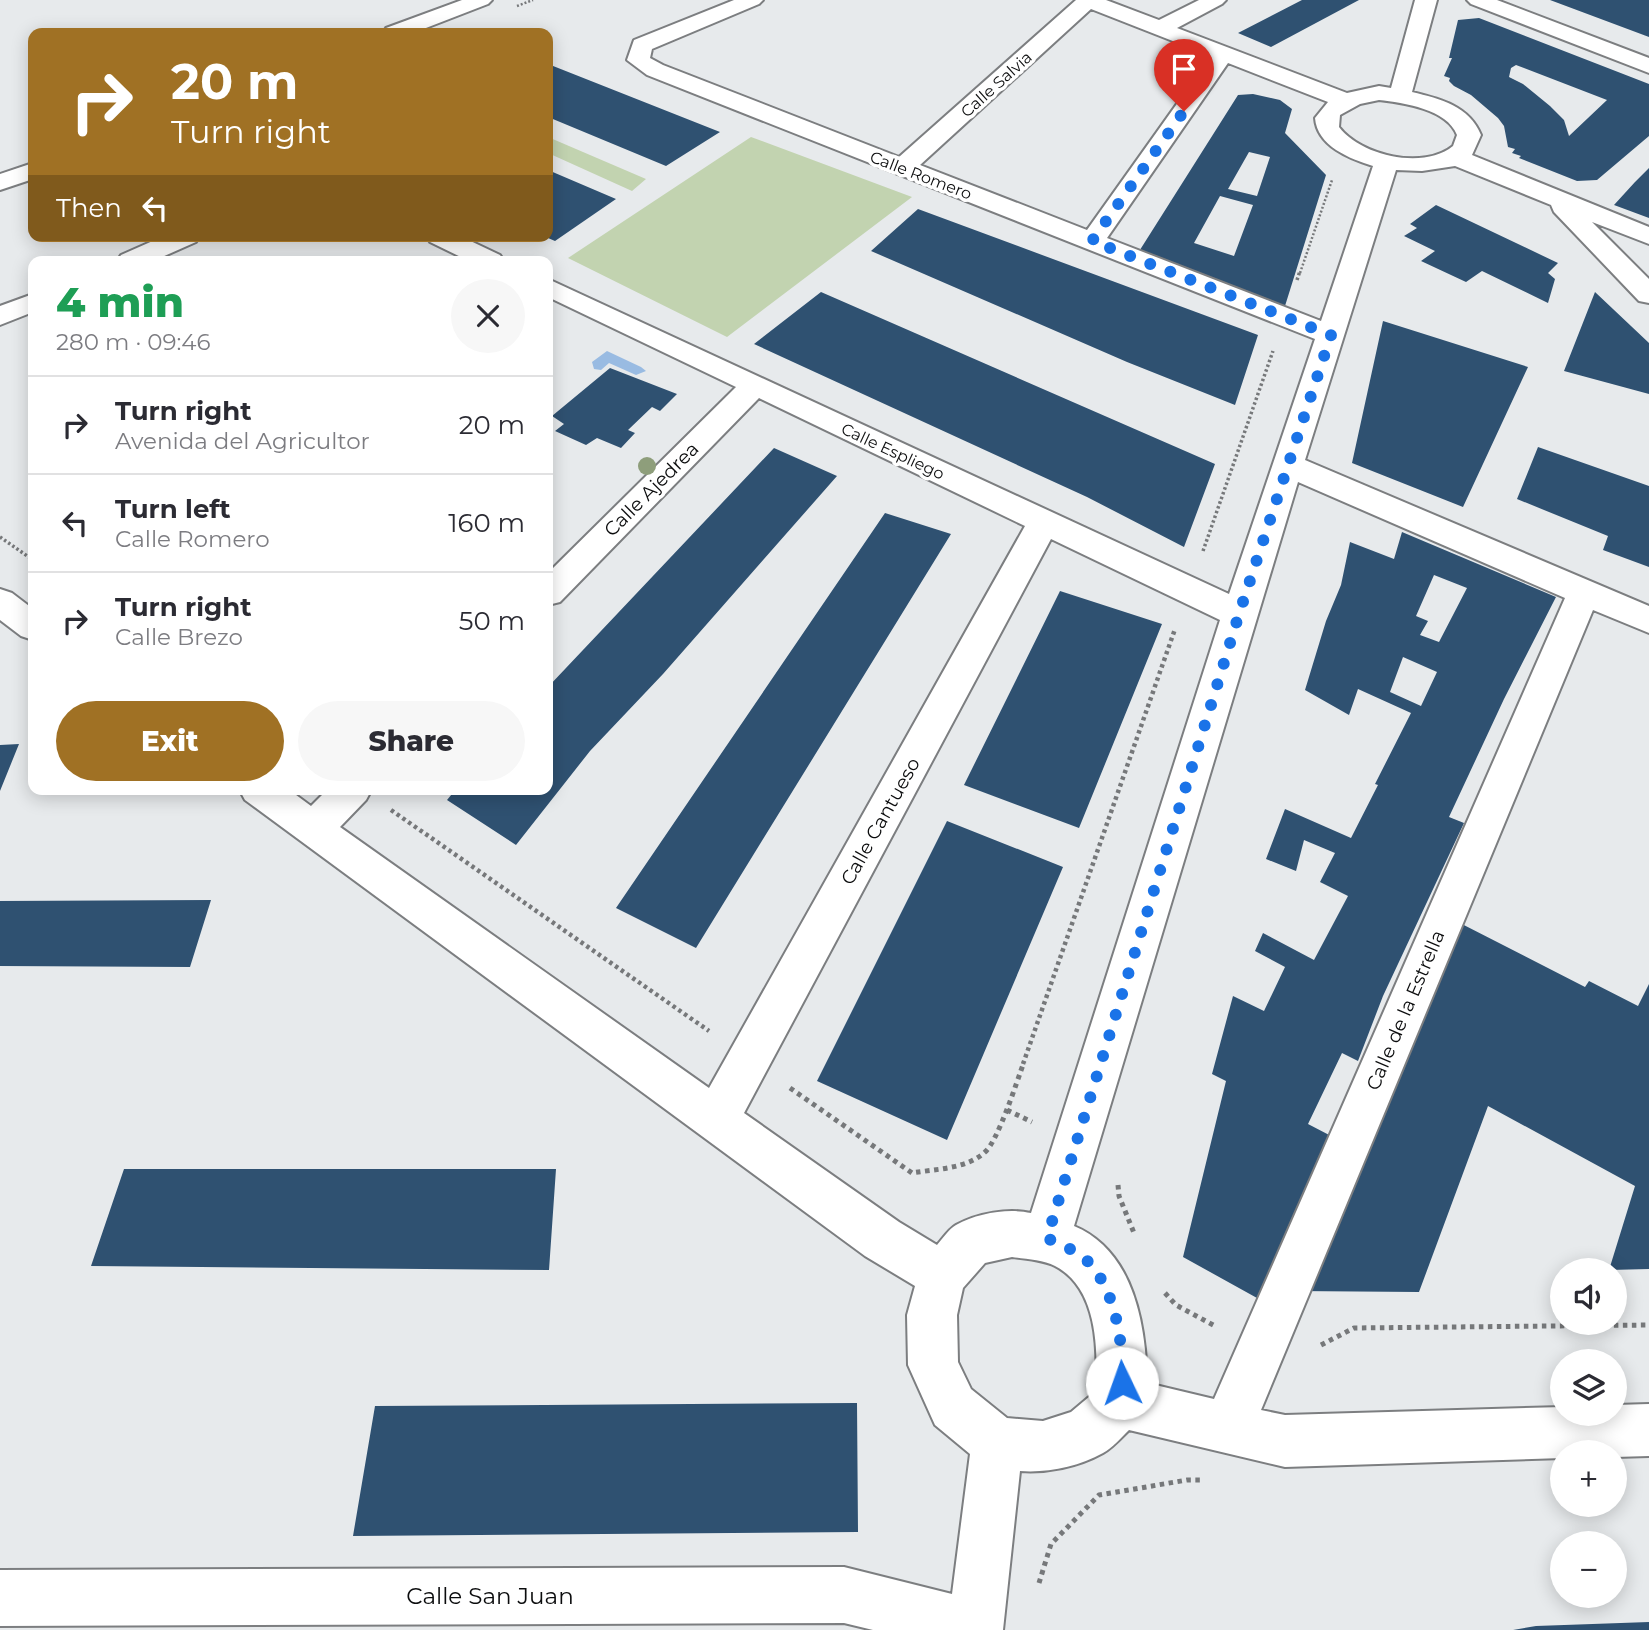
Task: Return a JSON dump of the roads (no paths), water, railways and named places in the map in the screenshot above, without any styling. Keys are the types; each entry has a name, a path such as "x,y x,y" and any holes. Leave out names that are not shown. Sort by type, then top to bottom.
{"street":[{"path":"407,28 481,0"},
{"name":"Calle Romero","path":"752,0 642,45 638,60 655,70 1331,335"},
{"path":"1088,0 1344,100"},
{"name":"Calle Salvia","path":"903,167 1088,0"},
{"path":"1160,28 1215,0"},
{"path":"1400,95 1426,0"},
{"path":"1478,0 1649,66"},
{"path":"1092,241 1224,53"},
{"path":"1370,94 1400,95 1440,107 1455,117 1465,127 1469,138 1465,148 1455,157 1424,164 1387,162 1366,156 1335,137 1328,126 1327,116 1333,107 1344,100 1370,94"},
{"path":"1455,157 1649,236"},
{"path":"1047,1238 1239,614 1387,162"},
{"path":"0,183 28,172"},
{"path":"1552,196 1649,295"},
{"path":"141,256 173,242"},
{"path":"451,242 481,256"},
{"name":"Calle Espliego","path":"553,290 1239,614"},
{"path":"0,316 28,304"},
{"name":"Calle Ajedrea","path":"553,588 755,385"},
{"path":"1287,465 1649,620"},
{"name":"Calle Cantueso","path":"716,1120 1044,522"},
{"name":"Calle de la Estrella","path":"1228,1427 1584,592"},
{"path":"266,795 883,1239 942,1275"},
{"path":"313,829 369,797"},
{"path":"1012,1233 1047,1238 1082,1256 1102,1281 1115,1317 1123,1362 1121,1403 1086,1434 1043,1447 998,1443 953,1407 933,1365 932,1315 942,1275 971,1243 1012,1233"},
{"path":"1121,1403 1285,1441 1649,1430"},
{"path":"975,1629 998,1443"},
{"name":"Calle San Juan","path":"0,1598 844,1595 975,1629"}],"water":[{"path":"607,351 646,371 636,375 609,363 601,370 594,369 592,362"}]}
